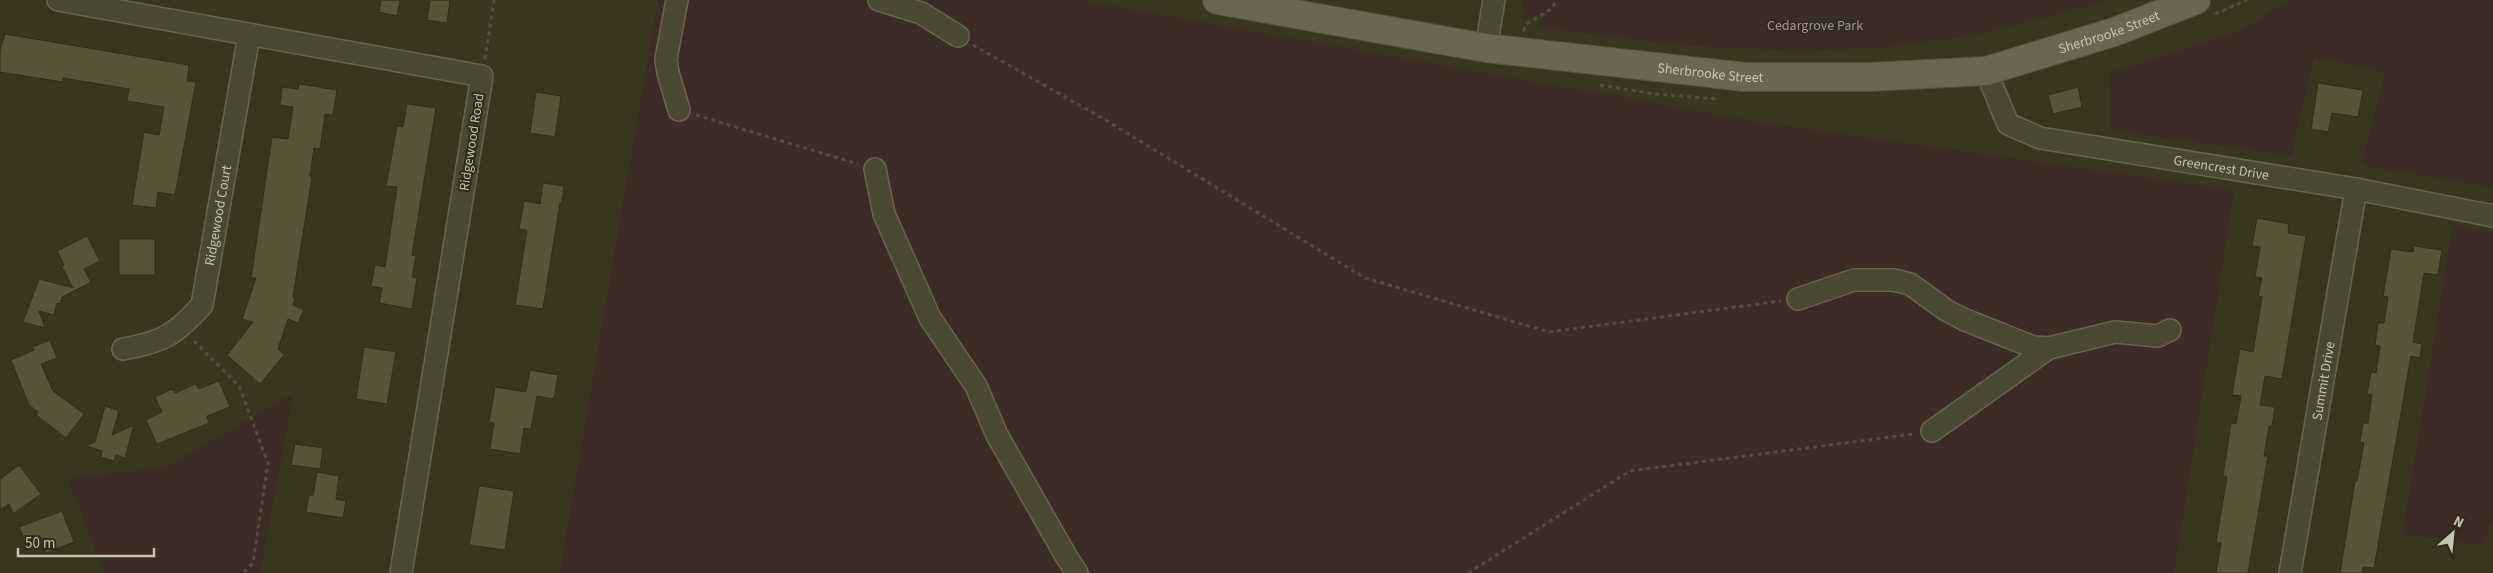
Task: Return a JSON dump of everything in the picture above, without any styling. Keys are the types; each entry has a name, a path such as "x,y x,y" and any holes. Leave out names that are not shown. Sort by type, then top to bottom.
{"main road":[{"name":"Sherbrooke Street","path":"1217,0 1486,48 1745,77 1869,77 1986,71 2114,32 2196,0"}],"street":[{"name":"Ridgewood Road","path":"58,0 249,36 482,76 401,573"},
{"path":"677,0 666,59 668,73 679,110"},
{"path":"879,0 921,13 958,36"},
{"path":"1486,48 1494,0"},
{"name":"Ridgewood Court","path":"123,348 154,344 181,328 202,305 249,36"},
{"name":"Greencrest Drive","path":"1986,71 2008,124 2040,138 2356,189 2493,216"},
{"path":"875,169 884,214 930,318 976,386 997,434 1077,573"},
{"name":"Summit Drive","path":"2290,573 2356,189"},
{"path":"1798,299 1854,280 1894,280 1910,284 1946,310 1963,319 2033,347 2049,348 2116,332 2158,336 2170,330"},
{"path":"1932,432 2049,348"}],"path":[{"path":"482,76 494,0"},
{"path":"1522,51 1525,25 1551,9 1557,0"},
{"path":"958,36 1104,119 1365,278 1549,332 1798,299"},
{"path":"679,110 875,169"},
{"path":"181,328 239,386 268,463 253,563 243,573"},
{"path":"1468,573 1630,471 1932,432"}],"green space":[{"path":"658,0 1078,0 1752,121 2234,190 2174,573 560,573"},
{"name":"Cedargrove Park","path":"1521,0 2110,0 1974,35 1888,47 1800,51 1679,45 1537,27 1550,10 1526,19"},
{"path":"2290,0 2493,0 2493,187 2361,165 2386,72 2314,57 2291,156 2111,130 2110,73 2240,31"},
{"path":"2453,225 2493,232 2493,522 2481,545 2403,534"},
{"path":"293,394 260,573 104,573 68,478 165,468"}],"building":[{"path":"381,0 400,0 397,16 379,12"},
{"path":"430,0 450,0 447,23 427,20"},
{"path":"5,34 189,65 187,81 196,82 175,195 158,192 156,208 132,205 144,132 159,135 164,107 127,101 129,89 63,78 63,82 0,72 0,50"},
{"path":"2318,83 2363,90 2358,117 2332,113 2328,132 2311,129"},
{"path":"299,84 337,90 333,115 325,114 320,149 314,148 310,176 312,177 293,297 295,298 293,305 304,310 298,323 288,319 278,349 284,355 260,384 227,355 253,322 242,319 256,278 251,278 272,137 288,139 293,107 280,105 282,87 298,89"},
{"path":"2078,87 2082,107 2053,114 2048,95"},
{"path":"536,92 561,96 555,137 530,133"},
{"path":"407,104 436,108 412,255 416,256 412,277 417,278 412,309 379,303 382,288 371,286 375,265 385,267 397,187 386,186 397,126 403,127"},
{"path":"543,183 564,186 543,309 515,305 527,230 519,229 524,201 540,204"},
{"path":"2257,218 2289,224 2288,233 2306,236 2282,379 2265,376 2260,405 2275,407 2272,426 2269,426 2264,456 2268,456 2248,573 2216,573 2221,543 2216,542 2227,477 2223,476 2231,423 2236,424 2241,396 2232,395 2240,349 2253,352 2262,297 2258,296 2262,278 2255,277 2260,247 2252,246"},
{"path":"87,236 100,261 84,269 91,282 62,297 60,304 57,303 54,315 39,311 45,328 23,322 39,279 73,288 62,267 64,265 57,251"},
{"path":"119,239 155,239 155,275 119,275"},
{"path":"2414,246 2442,250 2438,275 2424,273 2413,342 2422,344 2420,358 2411,356 2374,568 2363,567 2362,573 2340,573 2355,481 2357,481 2364,443 2360,442 2363,423 2368,423 2372,395 2367,394 2371,372 2376,373 2380,346 2375,345 2378,323 2384,323 2388,297 2383,296 2391,249 2413,252"},
{"path":"50,340 57,358 41,364 53,391 84,414 66,438 36,415 38,412 29,405 11,360 34,350 33,347"},
{"path":"364,347 396,352 387,404 356,399"},
{"path":"530,370 558,375 554,399 537,396 531,429 524,428 520,454 490,449 494,423 489,422 495,387 526,392"},
{"path":"219,381 230,407 207,416 209,423 157,444 146,420 162,412 155,397 172,389 175,393 196,384 198,389"},
{"path":"105,406 119,411 112,435 134,425 125,458 116,455 114,461 101,457 102,451 86,446 95,442"},
{"path":"295,444 323,448 320,469 291,465"},
{"path":"19,465 41,494 13,514 9,504 0,510 0,479"},
{"path":"317,472 339,476 336,499 346,501 343,518 306,512 309,495 313,496"},
{"path":"479,486 514,491 505,550 469,545"},
{"path":"62,511 74,542 46,553 40,536 25,542 19,527"}]}
